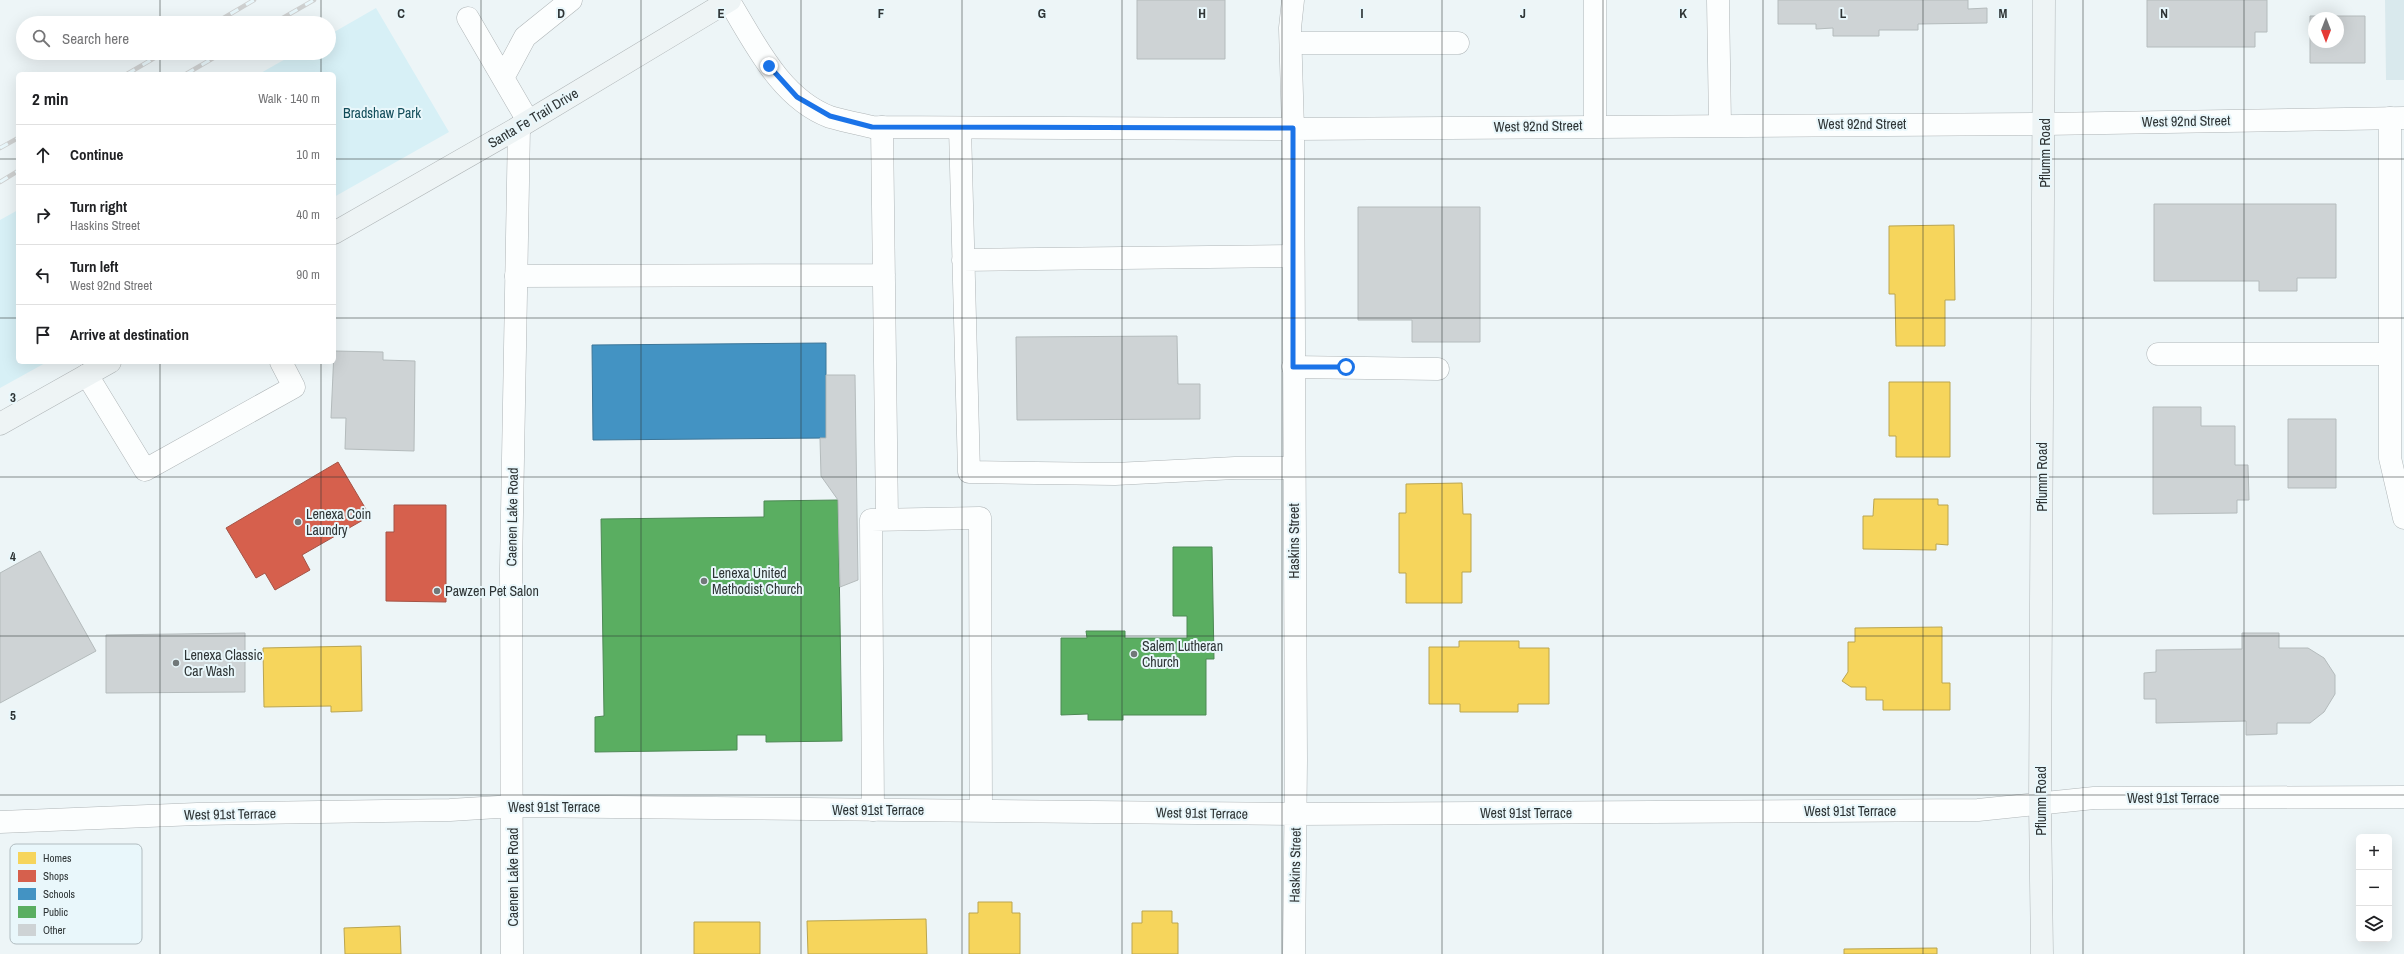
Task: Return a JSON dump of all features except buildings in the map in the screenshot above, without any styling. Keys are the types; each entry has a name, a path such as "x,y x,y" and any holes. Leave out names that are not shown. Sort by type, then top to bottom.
{"main road":[{"name":"Santa Fe Trail Drive","path":"336,232 524,124 729,0"},
{"name":"Pflumm Road","path":"2042,954 2040,804 2045,124 2044,0"},
{"path":"0,424 107,364"}],"street":[{"path":"503,78 525,37 571,0"},
{"name":"West 92nd Street","path":"729,0 769,66 797,97 830,116 872,127 1293,128 1720,124 2045,124 2397,118"},
{"name":"Haskins Street","path":"1293,0 1291,43 1293,128 1296,814 1294,954"},
{"path":"1595,0 1595,126"},
{"path":"1718,0 1720,124"},
{"path":"468,18 503,78 524,124"},
{"path":"1291,43 1458,43"},
{"path":"2397,118 2390,354 2390,458 2404,518"},
{"name":"Caenen Lake Road","path":"512,954 513,806 511,569 516,276 524,124"},
{"path":"882,127 887,519"},
{"path":"960,128 969,472 1115,474 1235,468 1294,468"},
{"path":"963,260 1293,256"},
{"path":"516,276 884,275"},
{"path":"2158,354 2390,354"},
{"path":"88,375 144,470 294,387 281,364"},
{"path":"1293,367 1438,369"},
{"path":"873,810 871,520 980,518 981,810"},
{"name":"West 91st Terrace","path":"0,822 197,814 450,810 513,806 1296,814 1978,810 2094,798 2404,797"}],"shaded area":[{"path":"2385,0 2404,0 2404,80 2386,80"}],"green space":[{"name":"Bradshaw Park","path":"376,8 449,132 336,196 336,72 263,72 284,60 336,60 336,31"},
{"path":"16,211 16,364 43,364 0,388 0,220"}],"railway":[{"path":"227,16 254,0"},
{"path":"286,16 314,0"},
{"path":"130,72 151,60"},
{"path":"189,72 210,60"},
{"path":"0,148 16,139"},
{"path":"0,182 16,172"}],"place":[{"name":"Lenexa Coin Laundry","path":"298,522"},
{"name":"Lenexa United Methodist Church","path":"704,581"},
{"name":"Pawzen Pet Salon","path":"437,591"},
{"name":"Salem Lutheran Church","path":"1134,654"},
{"name":"Lenexa Classic Car Wash","path":"176,663"}],"route":[{"path":"769,66 797,97 830,116 872,127 1293,128 1293,367 1346,367"}]}
